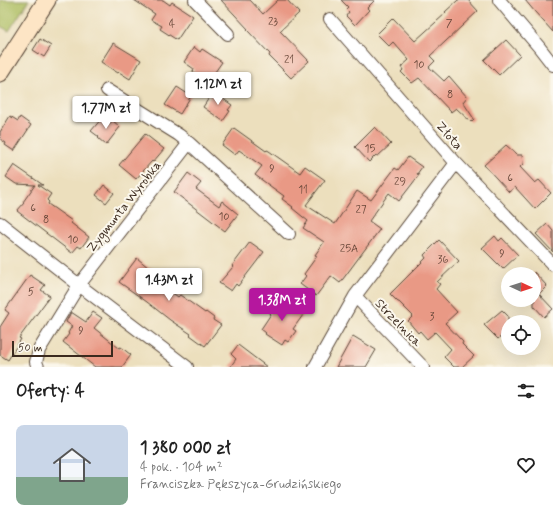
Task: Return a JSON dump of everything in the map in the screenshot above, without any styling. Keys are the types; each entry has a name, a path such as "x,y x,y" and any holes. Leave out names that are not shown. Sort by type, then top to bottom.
{"street":[{"path":"0,73 47,0"},
{"path":"195,0 228,34"},
{"path":"499,0 540,46 553,65"},
{"name":"Złota","path":"330,20 456,163 553,265"},
{"path":"107,90 189,143 289,234"},
{"name":"Zygmunta Wyrobka","path":"38,367 36,362 38,350 79,285 189,143"},
{"path":"315,367 355,296 456,163"},
{"path":"0,223 188,367"},
{"name":"Strzelnica","path":"355,296 422,367"}],"green space":[{"path":"0,0 29,0 9,31 0,26"}],"building":[{"path":"134,0 163,0 170,5 172,2 193,16 177,40 160,29 162,26 151,20 155,14"},
{"path":"221,0 250,0 263,14 278,0 287,0 299,13 280,31 309,61 291,78 269,56 270,54"},
{"path":"341,0 375,0 367,8 369,10 355,25 346,16 349,12 346,9 348,7"},
{"path":"458,0 468,0 478,11 430,56 435,61 429,67 444,81 449,76 467,97 463,102 474,119 471,122 456,108 451,112 419,78 412,83 401,72 403,70 401,67 409,60 393,42 389,46 377,34 393,18 415,41"},
{"path":"525,0 553,0 553,32 535,12"},
{"path":"40,39 51,46 44,57 33,50"},
{"path":"506,40 520,55 499,75 484,60"},
{"path":"113,43 141,60 130,79 101,62"},
{"path":"194,47 200,52 202,49 222,62 208,82 193,72 194,69 184,62"},
{"path":"177,87 191,96 180,114 165,105"},
{"path":"213,92 232,105 223,121 203,107"},
{"path":"10,116 18,121 20,117 31,125 14,151 5,145 6,143 0,139 0,132"},
{"path":"103,117 110,123 112,120 120,127 106,145 91,131"},
{"path":"375,127 391,144 369,162 355,147"},
{"path":"234,128 300,173 305,166 325,180 306,205 335,224 357,191 371,200 395,168 398,170 408,157 422,167 417,174 419,175 399,201 389,193 369,221 380,229 340,283 331,276 316,296 300,284 306,276 304,274 317,256 315,255 324,242 303,228 308,221 282,199 284,196 255,175 262,166 239,150 235,155 222,145"},
{"path":"145,134 164,149 136,179 119,165"},
{"path":"506,145 517,155 522,155 523,164 520,167 535,183 539,180 551,193 535,209 515,187 509,192 484,165"},
{"path":"14,165 43,185 38,185 51,194 47,200 49,202 48,204 72,221 71,223 89,237 81,248 78,246 72,253 17,211 24,203 23,202 35,185 16,184 6,177"},
{"path":"188,173 201,183 196,189 219,206 222,201 238,214 225,231 174,192"},
{"path":"104,185 114,193 106,203 96,195"},
{"path":"547,224 553,231 553,252 536,234"},
{"path":"495,236 499,241 502,238 518,255 505,267 501,267 482,248"},
{"path":"439,240 459,261 437,282 440,284 436,289 457,312 445,323 474,356 462,367 454,367 444,357 451,349 435,332 427,339 420,331 418,333 408,321 413,316 390,294 426,258 424,255"},
{"path":"250,242 264,252 238,286 236,284 231,291 219,283 233,267 232,266"},
{"path":"137,258 165,279 161,284 178,297 180,295 205,313 206,312 214,318 213,320 221,325 205,346 190,335 191,334 119,282"},
{"path":"30,275 45,285 41,290 50,296 19,338 21,339 8,360 0,355 0,327 9,313 5,310"},
{"path":"541,280 547,286 541,292"},
{"path":"541,296 553,309 544,317 535,307 541,307"},
{"path":"279,298 303,315 293,329 296,331 288,342 285,340 282,345 265,334 266,333 261,329 271,314 269,312"},
{"path":"502,310 507,315 501,315 501,336 498,339 484,325"},
{"path":"71,312 86,322 93,312 102,318 94,328 119,348 121,347 131,355 122,367 95,367 63,342 69,334 68,333 72,326 66,322"},
{"path":"353,336 376,350 366,367 336,367"},
{"path":"238,345 267,367 230,367 236,359 231,354"}]}
